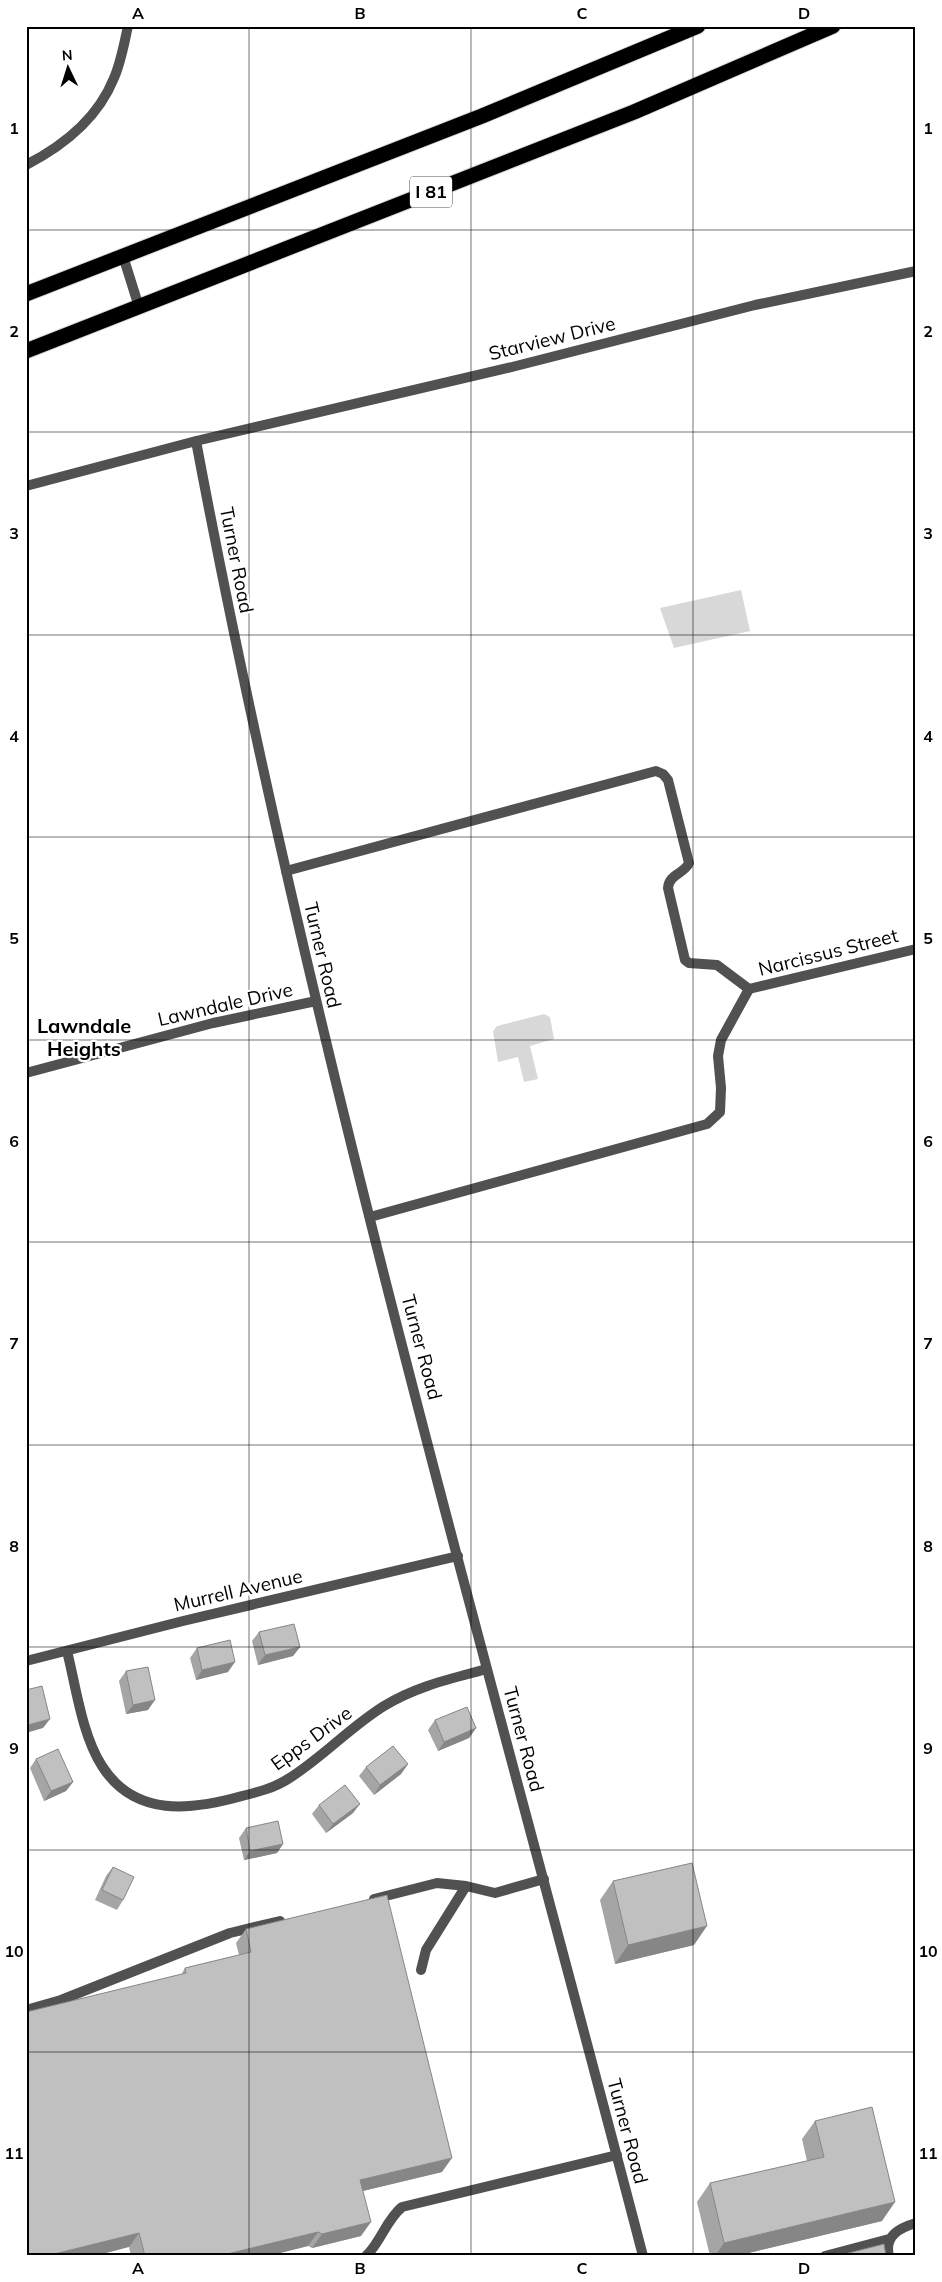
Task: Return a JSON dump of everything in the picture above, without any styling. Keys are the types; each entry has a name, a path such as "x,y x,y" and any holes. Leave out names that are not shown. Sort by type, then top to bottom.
{"highway":[{"path":"26,294 482,116 698,26"},
{"name":"I 81","path":"26,351 634,112 834,26"}],"street":[{"path":"26,166 45,156 69,138 91,116 103,100 114,79 128,26"},
{"path":"123,256 139,307"},
{"name":"Starview Drive","path":"26,486 196,441 512,367 755,305 916,271"},
{"name":"Turner Road","path":"196,441 226,600 316,1001 487,1669 643,2256"},
{"path":"286,871 656,771 663,774 668,780 689,863 686,870 673,876 668,882 685,960 689,964 717,965 749,989 721,1040 718,1056 721,1088 720,1112 707,1124 370,1217"},
{"name":"Narcissus Street","path":"749,989 916,949"},
{"name":"Lawndale Drive","path":"26,1073 213,1023 316,1001"},
{"name":"Murrell Avenue","path":"26,1661 183,1621 458,1556"},
{"name":"Epps Drive","path":"67,1651 91,1746 103,1768 116,1783 130,1793 165,1808 187,1808 269,1788 303,1769 382,1707 422,1686 487,1669"},
{"path":"365,1901 437,1883 495,1892 544,1879"},
{"path":"421,1970 426,1950 466,1886"},
{"path":"26,2010 61,2000 230,1933 288,1919"},
{"path":"366,2256 372,2250 394,2214 402,2208 617,2155"},
{"path":"889,2256 887,2249 890,2239 896,2231 916,2223"},
{"path":"825,2256 890,2239"}],"shaded area":[{"path":"741,590 750,631 674,648 660,608"},
{"path":"544,1014 550,1017 554,1039 530,1046 538,1079 524,1082 518,1057 498,1062 493,1031 497,1026"}],"building":[{"path":"294,1624 300,1647 265,1655 259,1632"},
{"path":"230,1640 235,1662 202,1670 197,1648"},
{"path":"148,1667 155,1700 133,1705 126,1671"},
{"path":"42,1686 50,1719 28,1725 26,1718 26,1690"},
{"path":"467,1707 476,1728 444,1742 435,1720"},
{"path":"393,1746 408,1764 380,1785 366,1767"},
{"path":"58,1749 73,1782 51,1791 36,1759"},
{"path":"345,1785 360,1804 333,1824 319,1805"},
{"path":"278,1821 283,1844 250,1851 246,1828"},
{"path":"692,1863 707,1926 628,1945 613,1881"},
{"path":"113,1867 134,1877 123,1900 102,1890"},
{"path":"387,1895 452,2158 360,2180 371,2222 322,2234 318,2232 219,2256 145,2256 139,2233 46,2256 26,2256 26,2012 186,1973 185,1968 251,1952 246,1929"},
{"path":"872,2107 895,2202 724,2243 710,2183 824,2157 815,2121"},
{"path":"884,2244 886,2256 837,2256"}],"district":[{"name":"Lawndale Heights","path":"84,1038"}]}
